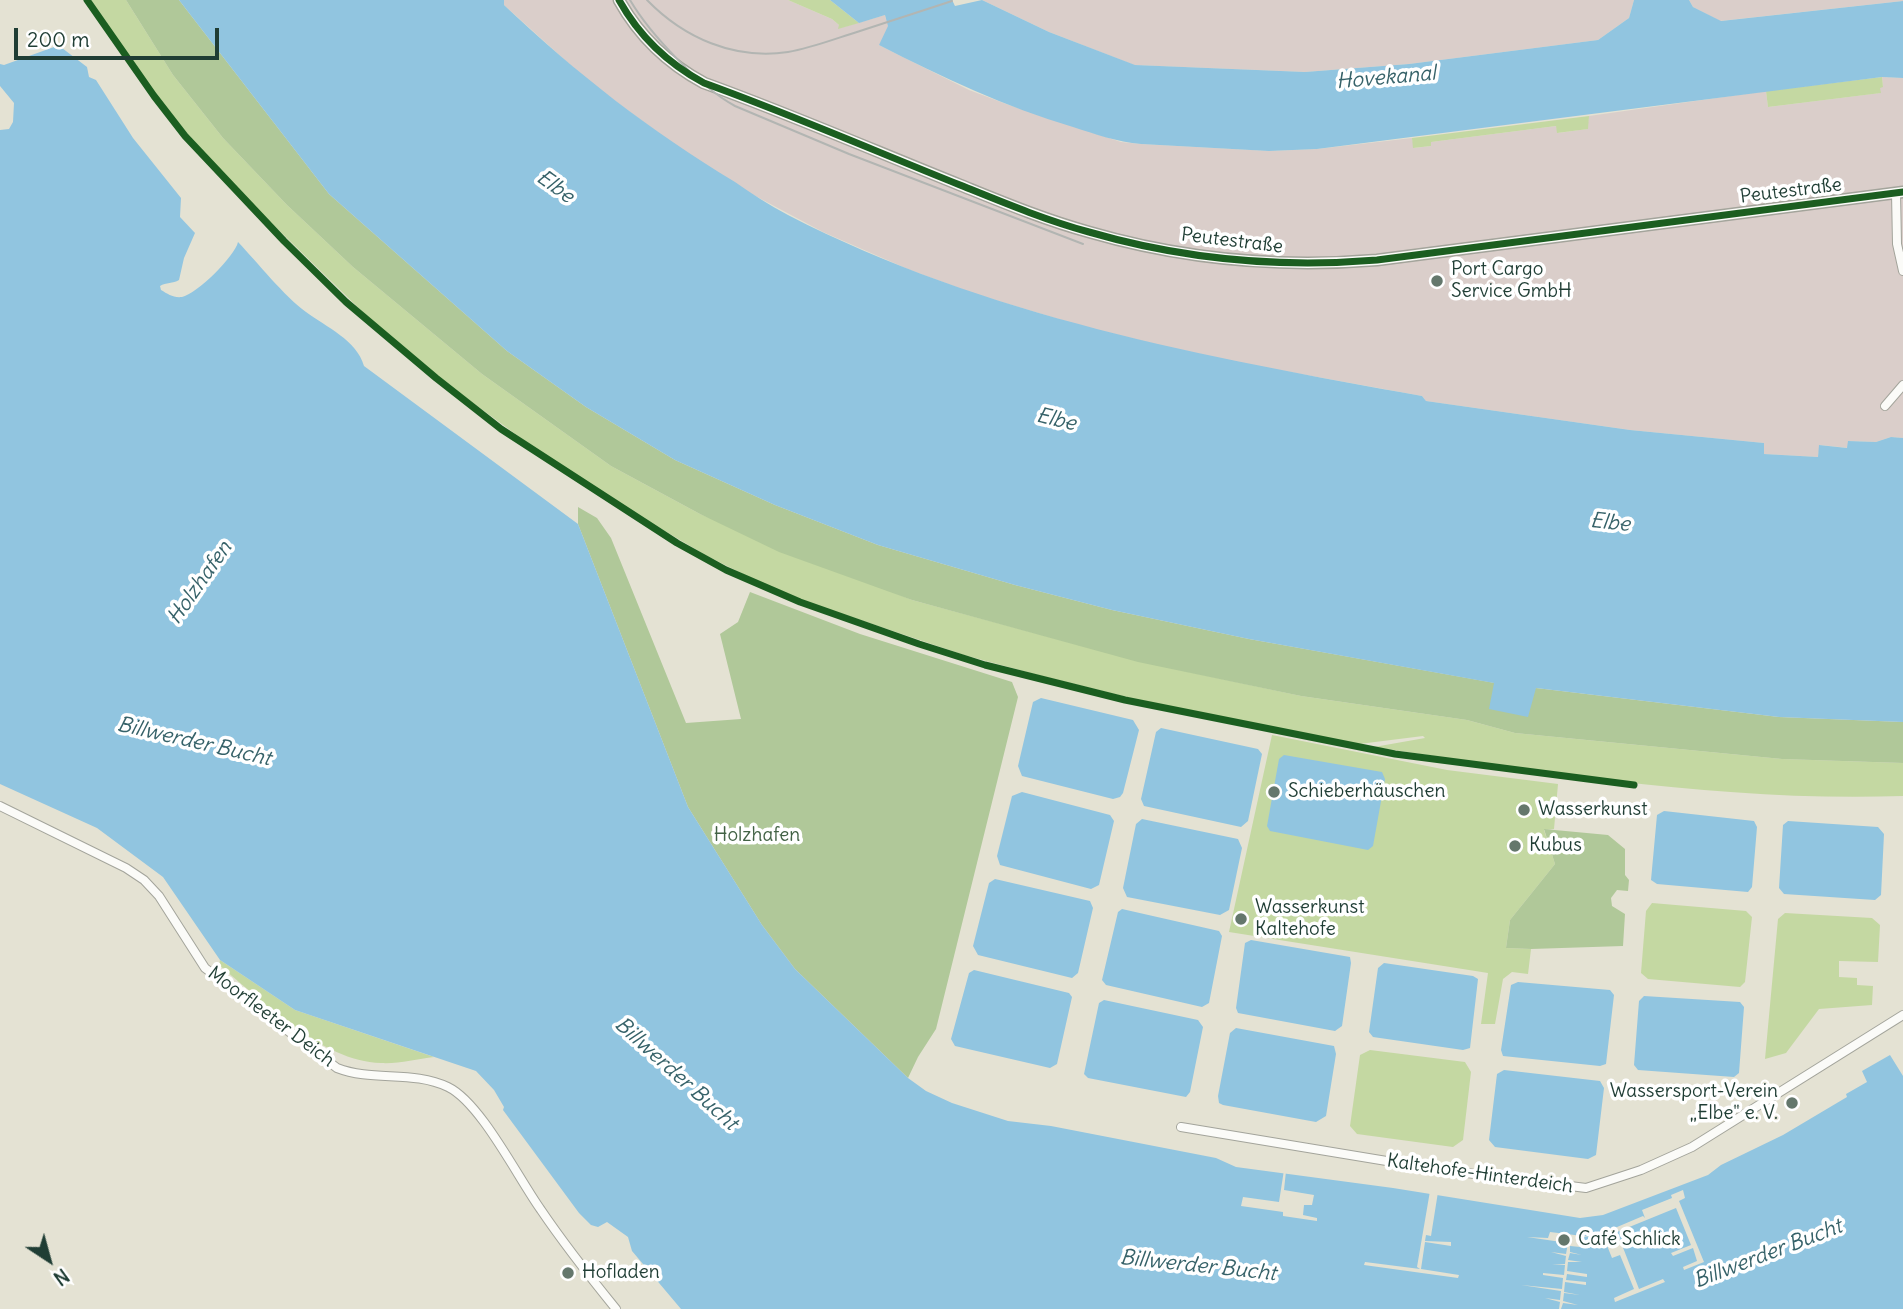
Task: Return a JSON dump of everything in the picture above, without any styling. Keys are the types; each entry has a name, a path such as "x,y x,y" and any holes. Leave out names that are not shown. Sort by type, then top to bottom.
{"street":[{"name":"Peutestraße","path":"619,0 641,33 660,53 704,83 1052,220 1128,243 1192,254 1278,264 1342,263 1899,193"},
{"path":"1899,193 1897,244 1903,271"},
{"path":"1885,406 1903,385"},
{"name":"Moorfleeter Deich","path":"0,806 95,852 144,880 164,904 205,968 338,1068 362,1075 430,1080 461,1095 477,1112 543,1214 616,1309"},
{"name":"Kaltehofe-Hinterdeich","path":"1181,1127 1435,1170 1586,1188 1641,1170 1692,1147 1903,1014"}],"shaded area":[{"path":"504,0 788,0 832,19 840,28 885,15 886,19 952,0 954,4 879,45 969,90 1121,142 1141,144 1270,151 1317,149 1412,138 1414,148 1431,146 1431,142 1556,126 1558,133 1587,129 1589,116 1766,91 1768,107 1880,93 1880,87 1883,87 1882,77 1903,78 1903,438 1891,437 1876,442 1849,441 1848,448 1820,445 1818,457 1764,454 1764,443 1630,430 1426,401 1422,396 1167,347 1085,327 975,294 910,270 823,232 746,191 674,145 587,80 504,5"},
{"path":"982,0 1634,0 1629,18 1598,40 1409,64 1305,72 1134,65 1049,32"},
{"path":"1689,0 1903,1 1720,21 1693,7"}],"green space":[{"path":"91,0 126,0 173,75 223,138 287,205 353,267 482,374 611,466 700,514 912,600 1138,661 1301,696 1467,720 1515,733 1782,759 1903,763 1903,796 1770,795 1637,784 1374,747 1425,738 1423,736 1359,744 1159,705 964,655 813,604 757,581 707,556 643,518 529,444 450,386 372,321 255,207 184,130 142,76"},
{"path":"126,0 179,0 329,194 507,351 586,407 675,460 775,505 878,545 1112,610 1249,639 1495,683 1490,709 1536,688 1779,717 1903,722 1903,763 1782,759 1515,733 1467,720 1301,696 1138,662 912,600 779,552 700,514 611,466 482,374 353,267 287,205 223,138 173,75"},
{"path":"788,0 830,0 859,23 838,29 839,25 832,19"},
{"path":"1882,77 1881,93 1768,107 1766,91"},
{"path":"1589,116 1588,129 1557,133 1556,126 1431,142 1431,146 1413,148 1412,138"},
{"name":"Holzhafen","path":"578,507 597,518 611,538 686,723 741,719 720,634 738,622 750,592 860,634 1012,682 1018,697 936,1029 908,1078 795,969 762,925 688,807 578,524"},
{"path":"1272,735 1447,770 1558,784 1554,829 1544,830 1555,864 1510,920 1506,948 1531,949 1528,974 1512,972 1503,979 1495,1024 1481,1024 1488,973 1229,932"},
{"path":"1544,829 1608,835 1625,849 1628,891 1617,890 1611,898 1612,906 1625,914 1623,946 1506,948 1510,920 1555,864"},
{"path":"1652,903 1746,911 1752,917 1745,982 1740,987 1648,979 1641,973 1646,911"},
{"path":"1785,913 1872,918 1880,925 1878,962 1839,961 1839,977 1857,978 1857,985 1873,986 1872,1005 1819,1009 1786,1053 1765,1059 1778,919"},
{"path":"220,960 295,1010 434,1057 381,1063 359,1060 337,1052 315,1041 274,1012 219,965"},
{"path":"1370,1050 1465,1062 1471,1072 1463,1140 1453,1147 1357,1134 1350,1126 1360,1055"}],"water":[{"name":"Elbe","path":"179,0 504,0 504,5 586,78 673,142 781,211 863,250 940,281 1018,307 1098,329 1259,366 1422,396 1426,401 1630,430 1764,443 1764,454 1818,457 1819,445 1847,448 1848,441 1876,442 1891,437 1903,438 1903,722 1779,717 1536,688 1528,717 1489,709 1494,683 1249,639 1112,610 878,545 775,505 675,460 586,407 507,351 329,194"},
{"name":"Hovekanal","path":"830,0 952,0 955,6 982,0 1049,32 1135,65 1305,72 1409,64 1598,40 1629,18 1634,0 1689,0 1693,7 1721,21 1903,1 1903,78 1882,77 1317,149 1269,151 1141,144 1106,137 1048,119 950,80 879,45 888,26 885,15 859,23"},
{"path":"54,47 62,48 87,67 89,77 96,80 133,138 181,198 180,217 195,233 184,258 179,280 160,286 161,290 176,297 189,294 223,265 238,242 298,305 348,341 364,366 578,524 688,807 762,925 795,969 908,1078 926,1091 952,1103 1008,1121 1051,1126 1216,1158 1236,1167 1393,1188 1580,1218 1603,1215 1708,1175 1721,1165 1783,1135 1847,1097 1846,1094 1867,1082 1862,1071 1890,1055 1903,1076 1903,1309 681,1309 632,1251 628,1237 607,1222 598,1227 591,1225 579,1213 503,1110 504,1107 494,1090 476,1071 295,1010 220,960 163,877 97,828 0,784 0,130 9,129 13,122 14,103 0,86 0,64 4,65"},
{"path":"1041,698 1133,720 1139,730 1120,797 1113,799 1022,776 1018,766 1033,702"},
{"path":"1161,728 1258,749 1262,754 1248,821 1241,827 1144,806 1141,799 1156,732"},
{"path":"1284,755 1382,772 1385,779 1373,846 1368,850 1270,831 1267,826 1279,759"},
{"path":"1022,792 1110,815 1114,821 1099,885 1091,889 1000,865 997,856 1012,796"},
{"path":"1664,811 1754,821 1757,827 1752,887 1748,892 1657,884 1651,880 1657,815"},
{"path":"1142,819 1238,839 1242,848 1229,910 1220,915 1127,897 1123,888 1136,824"},
{"path":"1788,821 1878,827 1884,834 1881,895 1875,900 1784,894 1779,888 1783,825"},
{"path":"995,879 1090,901 1093,908 1078,973 1072,978 978,955 973,946 989,883"},
{"path":"1122,909 1219,931 1222,936 1209,1003 1202,1007 1106,985 1102,980 1118,912"},
{"path":"1251,940 1350,957 1342,1026 1335,1031 1238,1013 1236,1008 1245,943"},
{"path":"1384,963 1473,976 1478,979 1470,1048 1463,1050 1373,1037 1369,1032 1378,968"},
{"path":"974,970 1069,993 1072,997 1057,1064 1050,1068 955,1046 951,1039 969,973"},
{"path":"1518,982 1610,990 1614,995 1606,1064 1600,1066 1503,1056 1501,1050 1511,985"},
{"path":"1644,996 1740,1002 1744,1007 1739,1073 1734,1077 1638,1070 1634,1065 1639,1001"},
{"path":"1104,1000 1198,1020 1203,1027 1190,1092 1186,1097 1088,1078 1084,1074 1099,1003"},
{"path":"1236,1028 1334,1046 1336,1054 1326,1116 1316,1122 1219,1103 1230,1033"},
{"path":"1504,1070 1600,1081 1604,1088 1596,1155 1588,1159 1495,1147 1489,1140 1497,1074"}],"pier":[{"path":"1284,1170 1284,1190 1314,1195 1312,1205 1304,1205 1303,1215 1317,1218 1317,1221 1283,1216 1283,1212 1241,1206 1243,1197 1279,1202"},
{"path":"1683,1190 1685,1198 1679,1201 1704,1262 1684,1270 1683,1267 1697,1261 1693,1248 1673,1256 1671,1253 1691,1245 1676,1208 1617,1232 1639,1289 1663,1279 1665,1282 1615,1302 1614,1298 1634,1289 1620,1255 1612,1258 1604,1238 1612,1235 1610,1230 1643,1216 1645,1218 1642,1210 1672,1198 1671,1195"},
{"path":"1430,1191 1438,1192 1431,1236 1426,1235 1425,1241 1451,1242 1451,1246 1425,1242 1421,1269 1459,1275 1458,1278 1364,1265 1365,1262 1420,1269 1417,1267"},
{"path":"1550,1232 1591,1237 1581,1237 1580,1244 1590,1248 1570,1246 1570,1252 1582,1255 1570,1253 1568,1260 1582,1262 1568,1262 1567,1271 1587,1274 1587,1277 1567,1274 1566,1280 1586,1282 1586,1285 1565,1282 1564,1292 1580,1295 1564,1293 1563,1301 1578,1305 1563,1303 1559,1309 1560,1302 1545,1298 1560,1300 1561,1291 1521,1285 1562,1289 1563,1278 1543,1273 1564,1275 1565,1265 1552,1264 1565,1264 1566,1256 1551,1252 1566,1254 1568,1243 1527,1237 1548,1238"}],"railway":[{"path":"630,0 677,59 735,106 849,154 1083,244"},
{"path":"647,0 677,25 711,43 748,53 768,54 815,45 952,1"}],"cycle path":[{"path":"87,0 185,136 346,302 501,429 677,543 726,570 800,602 919,644 985,665 1125,700 1395,754 1634,785"},
{"path":"619,0 655,48 704,83 1040,216 1124,241 1195,255 1304,263 1377,260 1903,192"}],"place":[{"name":"Port Cargo Service GmbH","path":"1437,281"},
{"name":"Schieberhäuschen","path":"1274,792"},
{"name":"Wasserkunst","path":"1524,810"},
{"name":"Kubus","path":"1515,846"},
{"name":"Wasserkunst Kaltehofe","path":"1241,919"},
{"name":"Wassersport-Verein „Elbe\" e. V.","path":"1792,1103"},
{"name":"Café Schlick","path":"1564,1240"},
{"name":"Hofladen","path":"568,1273"}],"water label":[{"name":"Billwerder Bucht","path":"194,742"},
{"name":"Billwerder Bucht","path":"676,1074"},
{"name":"Billwerder Bucht","path":"1768,1254"},
{"name":"Billwerder Bucht","path":"1198,1266"}]}
